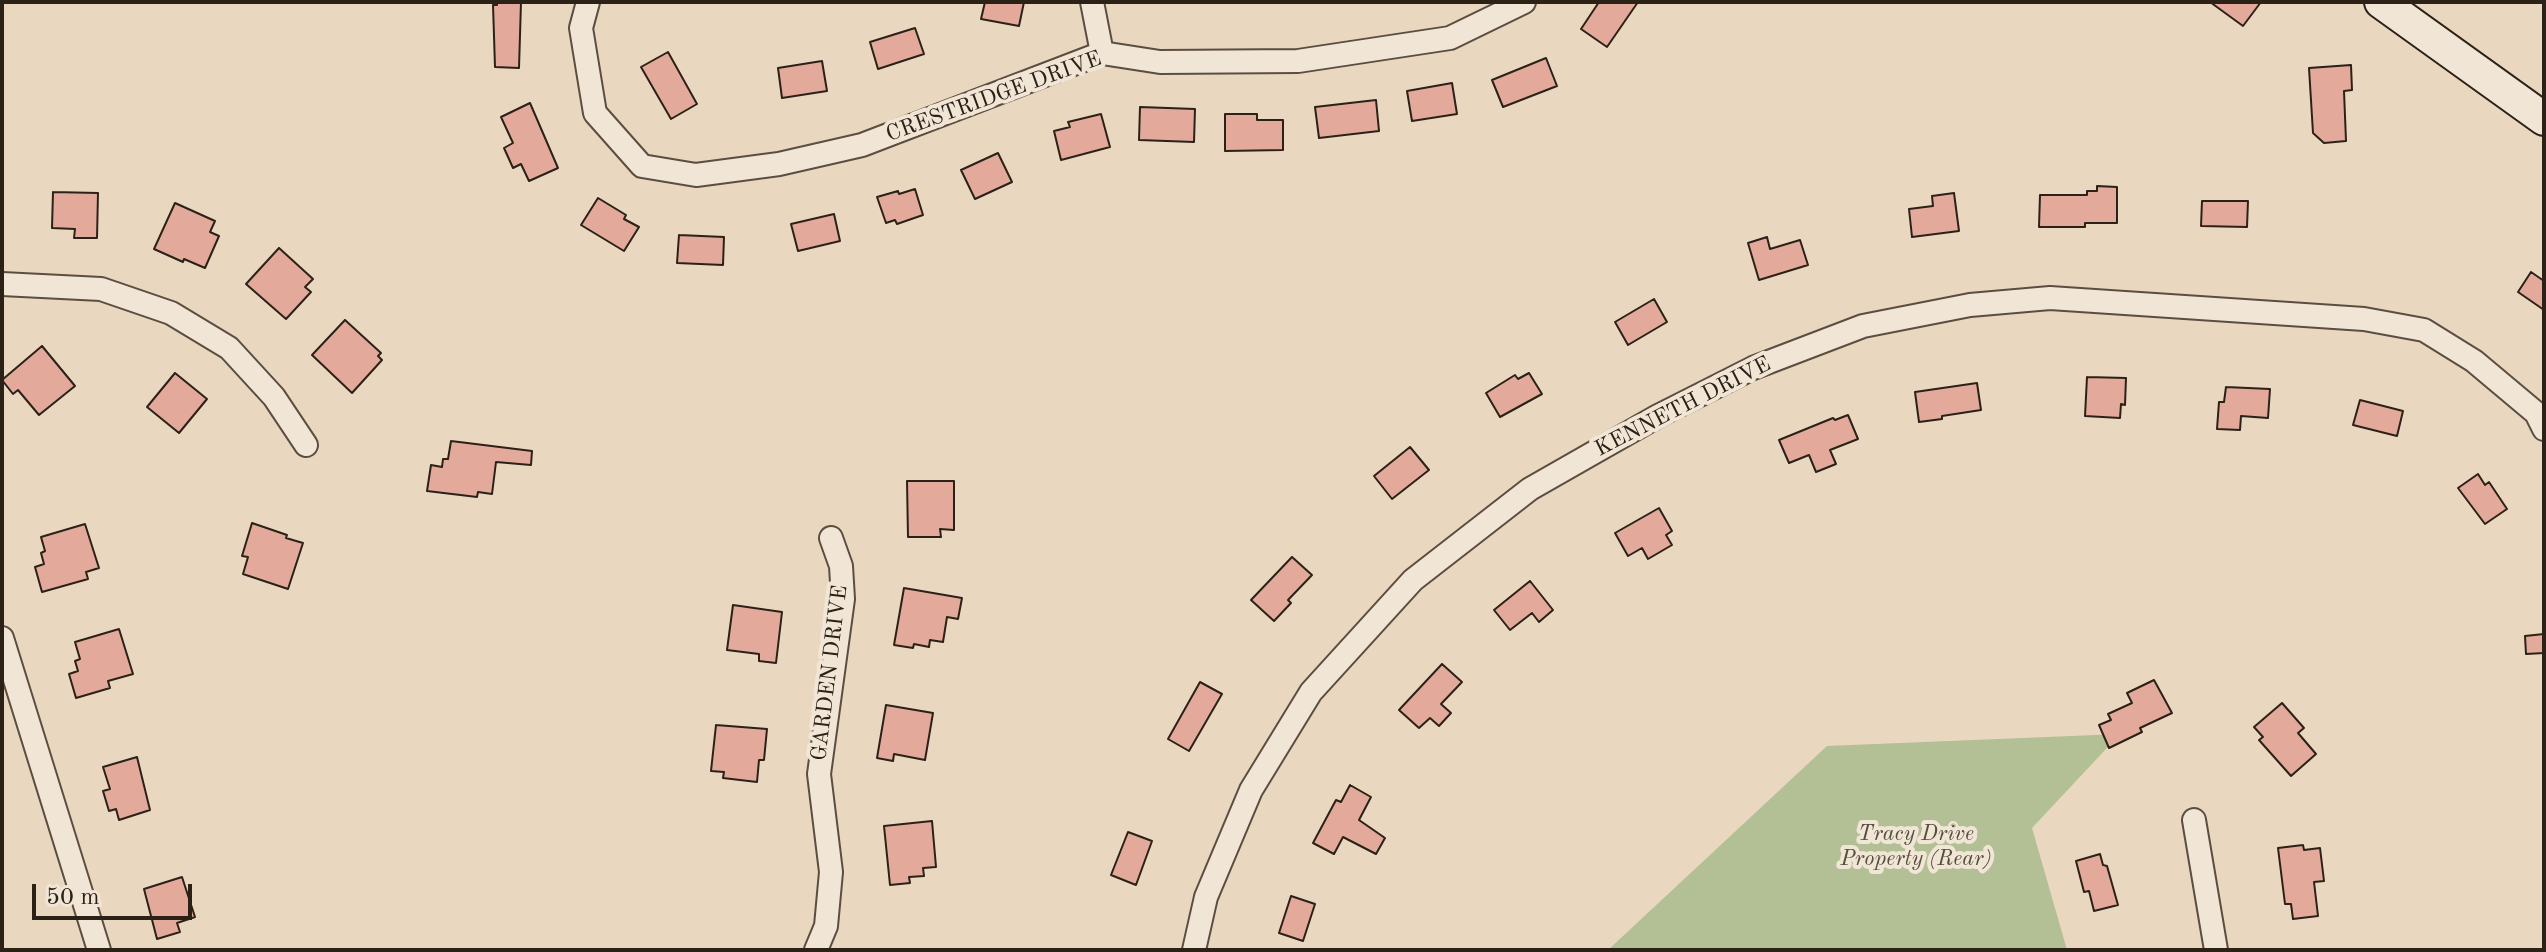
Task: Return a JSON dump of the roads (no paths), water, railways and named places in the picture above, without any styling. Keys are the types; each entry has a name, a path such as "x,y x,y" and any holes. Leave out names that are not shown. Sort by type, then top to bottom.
{"street":[{"name":"CRESTRIDGE DRIVE","path":"588,2 581,28 595,113 642,166 696,175 779,164 862,145 1102,53 1160,62 1298,61 1450,38 1524,2"},
{"path":"1092,2 1102,53"},
{"path":"2381,2 2544,119"},
{"path":"2,284 101,289 171,313 229,348 274,397 306,445"},
{"name":"KENNETH DRIVE","path":"1194,950 1206,897 1251,790 1311,692 1413,580 1530,489 1658,416 1753,368 1863,326 1970,305 2050,298 2137,302 2364,319 2424,330 2474,361 2541,417"},
{"name":"GARDEN DRIVE","path":"816,950 826,926 831,872 819,774 843,599 841,566 831,538"},
{"path":"2,638 99,950"},
{"path":"2194,820 2216,950"}],"park label":[{"name":"Tracy Drive Property (Rear)","path":"1916,846"}]}
